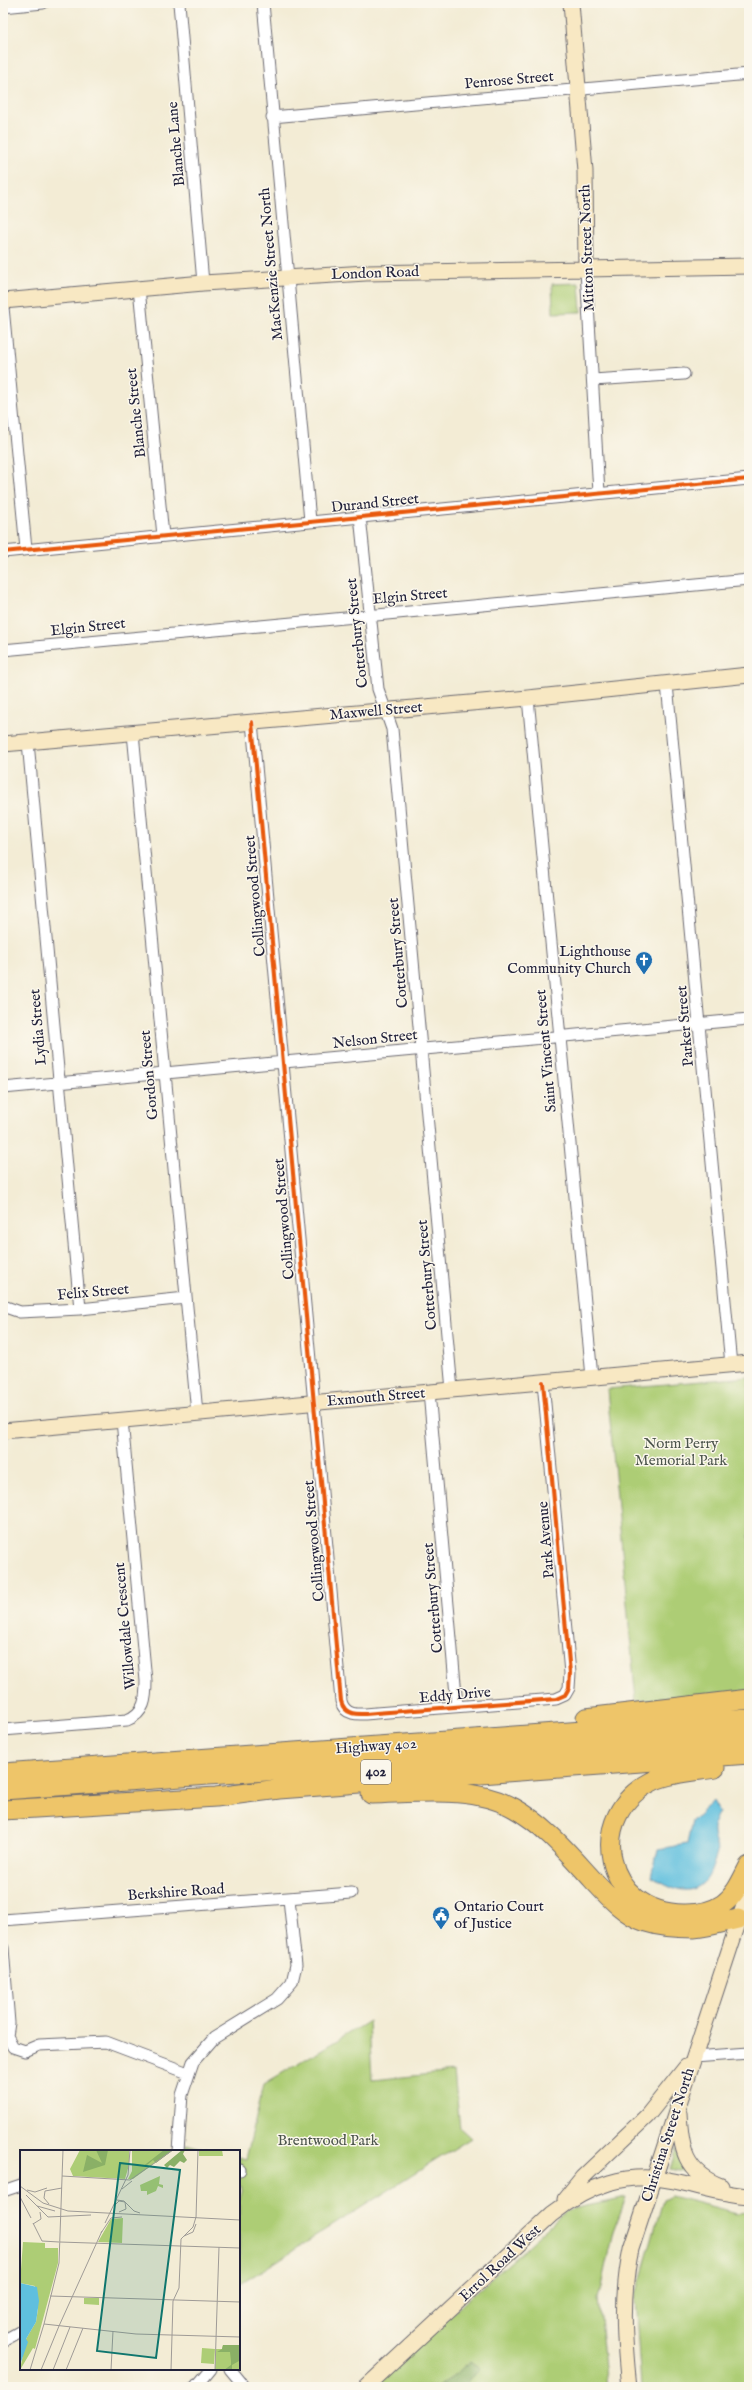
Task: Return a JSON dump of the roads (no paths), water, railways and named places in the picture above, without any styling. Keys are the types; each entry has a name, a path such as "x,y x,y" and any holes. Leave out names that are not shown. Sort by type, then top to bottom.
{"highway":[{"path":"158,1761 273,1745 491,1728 749,1699"},
{"path":"3,1790 747,1723"},
{"name":"Highway 402","path":"3,1773 158,1761 747,1723"},
{"name":"Highway 402","path":"3,1799 749,1746"},
{"path":"216,1797 279,1789 749,1754"},
{"path":"749,1763 673,1775 656,1780 642,1788 629,1797 621,1808 615,1819 611,1843 614,1866 627,1890 648,1908 661,1912 692,1914 714,1909 731,1896 749,1866"},
{"path":"3,1810 216,1797 415,1793 475,1796 513,1807 528,1817 553,1839 616,1903 645,1922 660,1926 696,1928 744,1918"}],"main road":[{"name":"Mitton Street North","path":"571,3 585,171 586,270"},
{"name":"London Road","path":"3,301 139,288 366,272 586,270 749,266"},
{"name":"Maxwell Street","path":"3,744 528,698 749,675"},
{"name":"Exmouth Street","path":"3,1431 749,1363"},
{"name":"Christina Street North","path":"629,2387 623,2315 627,2269 631,2249 694,2057 744,1918 749,1890"},
{"path":"552,2214 582,2178 651,2111 694,2057"},
{"path":"678,2106 681,2146 690,2165 706,2180 749,2195"},
{"name":"Errol Road West","path":"366,2387 552,2214 580,2194 602,2184 629,2178 654,2178 725,2193 749,2195"}],"street":[{"path":"3,7 43,3"},
{"name":"Blanche Lane","path":"179,3 204,283"},
{"name":"MacKenzie Street North","path":"263,3 272,117 310,521"},
{"name":"Penrose Street","path":"272,117 749,74"},
{"name":"Mitton Street North","path":"586,270 599,493"},
{"name":"Blanche Street","path":"139,288 163,536"},
{"path":"3,307 26,549"},
{"path":"593,380 684,374"},
{"name":"Durand Street","path":"3,552 749,479"},
{"name":"Cotterbury Street","path":"360,516 378,689 384,710 392,729 452,1390"},
{"name":"Elgin Street","path":"3,650 370,614 749,580"},
{"name":"Parker Street","path":"667,684 731,1365"},
{"name":"Saint Vincent Street","path":"528,698 592,1377"},
{"name":"Collingwood Street","path":"252,722 341,1701 343,1709 347,1711"},
{"name":"Gordon Street","path":"133,733 196,1413"},
{"name":"Lydia Street","path":"28,742 58,1083 80,1309"},
{"name":"Nelson Street","path":"3,1088 282,1064 749,1019"},
{"name":"Felix Street","path":"3,1306 20,1312 80,1309 186,1298"},
{"name":"Park Avenue","path":"543,1382 570,1673 569,1688 565,1695"},
{"name":"Cotterbury Street","path":"429,1392 457,1706"},
{"name":"Willowdale Crescent","path":"3,1730 127,1720 136,1716 145,1703 146,1681 122,1420"},
{"name":"Eddy Drive","path":"347,1711 355,1714 556,1699 565,1695"},
{"name":"Berkshire Road","path":"3,1920 351,1893"},
{"path":"178,2150 182,2095 188,2073 200,2052 214,2038 277,1999 289,1988 296,1965 289,1899"},
{"path":"3,1948 9,2023 7,2036 12,2047 25,2051 39,2046 106,2042 188,2073"},
{"path":"694,2057 749,2053"},
{"path":"3,2191 20,2185"},
{"path":"3,2341 20,2332"},
{"path":"196,2387 210,2370"},
{"path":"231,2370 246,2387"}],"water":[{"path":"713,1801 719,1812 713,1826 714,1840 718,1849 706,1880 691,1890 684,1890 671,1887 652,1877 658,1849 687,1844 692,1821"}],"place":[{"name":"Lighthouse Community Church","path":"644,975"},
{"name":"Ontario Court of Justice","path":"441,1930"}],"park label":[{"name":"Norm Perry Memorial Park","path":"681,1452"},
{"name":"Brentwood Park","path":"328,2140"}]}
